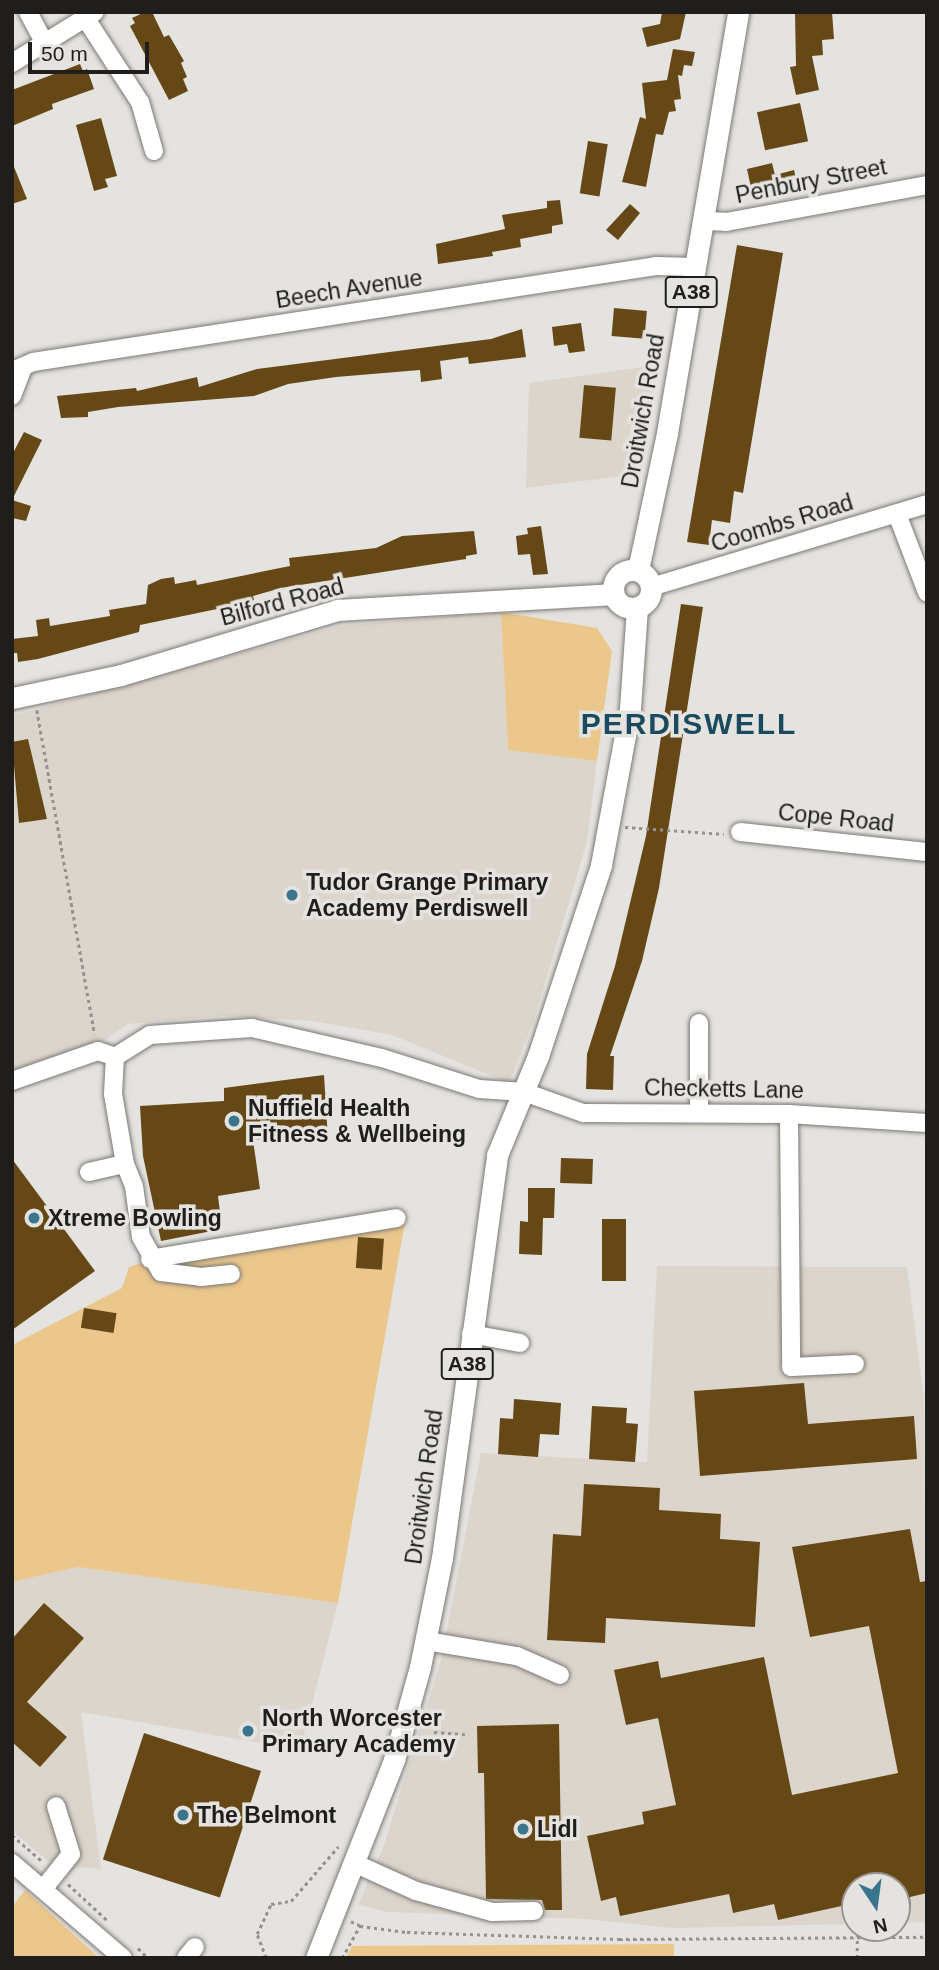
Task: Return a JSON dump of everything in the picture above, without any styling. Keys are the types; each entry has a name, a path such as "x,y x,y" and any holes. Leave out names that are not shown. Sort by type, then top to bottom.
{"main road":[{"name":"Droitwich Road","path":"638,570 696,267 738,12"},
{"path":"638,570 646,575 652,587 648,601 636,607 623,606 614,594 620,574 638,570"},
{"name":"Bilford Road","path":"12,698 34,696 338,610 614,594"},
{"name":"Droitwich Road","path":"316,1958 394,1760 426,1640 442,1558 497,1155 524,1092 601,865 630,708 636,607"}],"street":[{"path":"29,12 46,46"},
{"path":"12,63 46,46 91,16 140,102 154,151"},
{"name":"Penbury Street","path":"704,221 726,222 927,185"},
{"name":"Beech Avenue","path":"17,371 33,362 656,266 696,267"},
{"path":"12,396 17,371"},
{"name":"Coombs Road","path":"652,587 927,504"},
{"path":"897,514 927,592"},
{"name":"Cope Road","path":"740,832 927,852"},
{"path":"699,1023 699,1112"},
{"name":"Checketts Lane","path":"115,1058 150,1035 252,1028 382,1058 479,1089 524,1092 583,1113 789,1114 927,1123"},
{"path":"12,1081 97,1051 115,1058 113,1094 125,1164 134,1186 141,1237 150,1259 161,1272 201,1277 231,1274"},
{"path":"789,1114 791,1367 855,1364"},
{"path":"89,1172 125,1164"},
{"path":"150,1259 397,1218"},
{"path":"471,1334 520,1343"},
{"path":"426,1640 517,1656 560,1675"},
{"path":"44,1888 58,1875 71,1854 56,1806"},
{"path":"354,1863 416,1891 492,1912 534,1911"},
{"path":"13,1864 123,1958"}],"path":[{"path":"34,696 97,1051"},
{"path":"608,826 740,832"},
{"path":"434,1732 465,1734"},
{"path":"12,1835 58,1875"},
{"path":"266,1958 257,1934 271,1904 291,1901 346,1838"},
{"path":"334,1914 360,1926 407,1932 619,1939 841,1936"},
{"path":"342,1958 360,1926"}],"shaded area":[{"path":"657,365 639,474 526,488 529,383"},
{"name":"Tudor Grange Primary Academy Perdiswell","path":"501,612 508,749 597,761 587,842 533,1023 509,1083 392,1035 312,1021 224,1016 128,1024 99,1044 12,1072 12,716 339,626"},
{"path":"501,612 597,628 612,651 597,761 508,750"},
{"path":"405,1222 338,1603 78,1567 12,1582 12,1345 122,1288 129,1267 141,1263"},
{"path":"657,1266 907,1267 924,1399 927,1922 911,1923 911,1872 841,1872 841,1924 672,1928 585,1919 388,1912 358,1905 384,1845 441,1660 481,1453 647,1462"},
{"name":"North Worcester Primary Academy","path":"78,1567 338,1603 300,1750 81,1712 101,1869 76,1867 66,1876 12,1831 12,1582"},
{"path":"25,1890 99,1958 12,1958 12,1907"},
{"path":"674,1944 674,1958 346,1958 352,1946"}],"building":[{"path":"152,12 164,37 169,35 184,61 181,63 187,77 183,79 188,91 169,100 130,26 135,23 132,18"},
{"path":"662,12 686,12 680,39 647,47 642,28 660,24"},
{"path":"795,12 832,12 834,39 822,40 823,55 812,56 819,90 796,95 790,67 796,66"},
{"path":"673,49 695,52 692,66 684,65 682,76 678,75 681,99 674,100 676,111 669,112 663,135 656,134 646,187 622,182 640,117 646,119 642,83 667,80"},
{"path":"80,64 83,71 87,69 94,89 52,104 53,109 12,126 12,90"},
{"path":"800,103 808,141 765,150 757,112"},
{"path":"101,118 117,176 105,179 108,187 94,191 76,125"},
{"path":"588,141 608,144 599,196 580,193"},
{"path":"12,162 27,199 12,204"},
{"path":"772,163 775,175 794,170 798,187 753,197 747,169"},
{"path":"560,200 563,224 552,226 552,233 520,239 521,247 492,252 493,256 438,264 436,244 505,229 502,215 547,208 547,201"},
{"path":"630,204 640,213 618,240 606,230"},
{"path":"737,245 783,253 743,493 734,491 730,523 712,520 709,545 687,542"},
{"path":"614,308 647,311 644,339 612,336"},
{"path":"581,323 585,351 569,353 567,344 554,346 552,327"},
{"path":"522,329 526,357 469,364 468,357 440,361 442,379 421,382 420,370 336,377 288,384 254,396 118,407 88,412 88,417 61,418 57,396 136,388 137,391 197,377 199,387 257,369 491,339"},
{"path":"584,385 616,388 611,441 579,438"},
{"path":"24,432 42,440 12,500 12,455"},
{"path":"12,500 31,506 26,521 12,518"},
{"path":"541,526 548,574 533,575 530,554 518,555 516,536 528,534 527,528"},
{"path":"474,531 477,554 466,556 466,559 281,588 253,596 254,600 246,603 140,625 139,632 38,659 18,662 17,653 12,653 12,639 38,636 36,620 49,618 50,626 110,616 109,610 146,604 148,585 161,579 174,577 175,584 196,580 197,585 290,566 289,558 376,548 402,536"},
{"path":"681,604 703,607 659,888 642,961 610,1056 614,1056 613,1090 586,1089 587,1054 615,966 646,836"},
{"path":"28,739 47,819 19,823 12,742"},
{"path":"324,1075 328,1139 303,1143 300,1136 253,1140 260,1189 218,1196 222,1229 161,1241 143,1156 140,1106 224,1101 224,1088"},
{"path":"561,1158 593,1159 592,1184 560,1183"},
{"name":"Xtreme Bowling","path":"12,1159 95,1271 12,1330"},
{"path":"528,1188 555,1188 554,1218 543,1218 542,1255 519,1254 520,1221 528,1222"},
{"path":"602,1219 626,1219 626,1281 602,1281"},
{"path":"358,1237 384,1239 382,1270 356,1268"},
{"path":"84,1308 117,1313 113,1333 81,1328"},
{"path":"804,1383 808,1424 914,1416 917,1459 700,1476 694,1391"},
{"path":"514,1399 561,1403 559,1435 540,1434 538,1457 498,1454 500,1418 513,1419"},
{"path":"592,1406 627,1408 626,1423 638,1424 635,1462 589,1459"},
{"path":"584,1484 660,1488 659,1510 721,1514 720,1539 760,1542 755,1627 606,1618 605,1643 547,1640 553,1534 581,1536"},
{"path":"910,1529 920,1582 927,1581 927,1893 911,1897 911,1872 841,1872 841,1906 778,1920 774,1904 733,1913 729,1894 620,1916 616,1897 601,1901 587,1836 644,1824 642,1812 676,1805 658,1718 626,1725 614,1670 658,1661 661,1678 764,1657 792,1795 898,1773 869,1626 810,1637 792,1547"},
{"path":"44,1603 84,1638 27,1702 67,1737 40,1767 12,1742 12,1639"},
{"name":"Lidl","path":"559,1724 562,1910 545,1910 542,1900 486,1899 484,1773 478,1773 477,1726"},
{"name":"The Belmont","path":"144,1733 261,1771 220,1897 103,1859"}],"place":[{"name":"Tudor Grange Primary Academy Perdiswell","path":"292,895"},
{"name":"Nuffield Health Fitness & Wellbeing","path":"234,1121"},
{"name":"Xtreme Bowling","path":"34,1218"},
{"name":"North Worcester Primary Academy","path":"248,1731"},
{"name":"The Belmont","path":"183,1815"},
{"name":"Lidl","path":"523,1829"}],"district":[{"name":"PERDISWELL","path":"689,724"}]}
